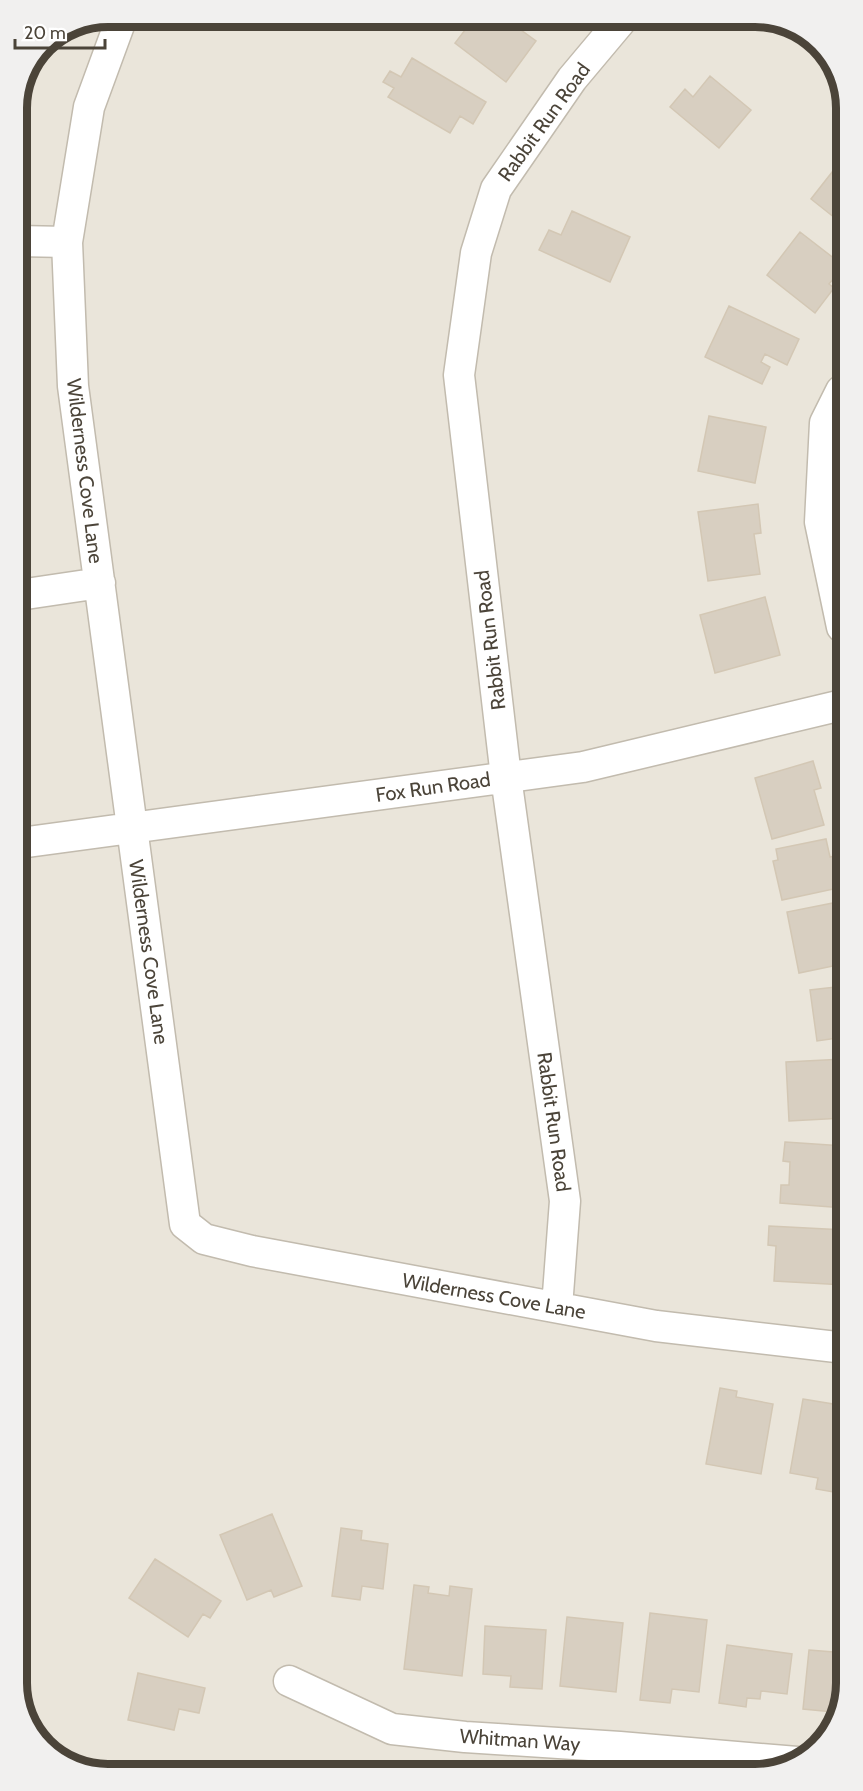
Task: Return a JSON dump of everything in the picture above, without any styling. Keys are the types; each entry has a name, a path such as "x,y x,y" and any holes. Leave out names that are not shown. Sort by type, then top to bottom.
{"street":[{"name":"Wilderness Cove Lane","path":"118,27 88,107 67,242 73,386 186,1224 204,1239 252,1251 656,1326 836,1347"},
{"name":"Rabbit Run Road","path":"557,1307 565,1201 506,777 459,375 476,253 496,189 572,79 616,27"},
{"path":"27,241 67,242"},
{"path":"836,401 825,423 820,522 836,598"},
{"path":"27,594 100,583"},
{"name":"Fox Run Road","path":"27,842 583,767 836,706"},
{"name":"Whitman Way","path":"289,1681 392,1729 465,1737 780,1760"}],"shaded area":[{"path":"108,27 760,27 781,31 800,41 816,55 830,77 836,108 836,1683 833,1704 822,1728 804,1747 786,1758 755,1764 103,1764 82,1760 63,1750 44,1732 33,1714 27,1683 27,103 33,77 51,51 77,33"}],"building":[{"path":"467,27 517,27 536,41 506,82 455,43"},
{"path":"412,58 486,102 473,124 460,116 450,133 388,97 394,88 383,82 390,71 401,77"},
{"path":"710,76 751,110 719,148 670,107 685,89 693,97"},
{"path":"836,167 836,219 811,199"},
{"path":"572,211 630,237 610,282 539,250 549,230 561,235"},
{"path":"800,232 836,260 836,276 829,284 834,288 815,313 767,275"},
{"path":"729,306 799,339 787,365 765,354 761,362 770,367 762,384 705,357"},
{"path":"709,416 766,427 755,483 698,471"},
{"path":"758,504 761,533 754,534 760,574 708,581 698,512"},
{"path":"765,597 780,655 715,673 700,615"},
{"path":"813,761 821,788 814,790 824,825 772,839 755,778"},
{"path":"826,839 830,857 836,856 836,888 782,900 773,861 778,860 776,849"},
{"path":"836,902 836,965 799,973 787,912"},
{"path":"836,987 836,1038 817,1041 810,990"},
{"path":"836,1059 836,1118 789,1121 786,1062"},
{"path":"785,1142 836,1145 836,1207 780,1203 781,1185 789,1185 790,1162 783,1161"},
{"path":"769,1226 836,1230 836,1284 774,1281 776,1246 768,1245"},
{"path":"720,1388 737,1391 736,1397 773,1404 761,1474 706,1464"},
{"path":"803,1399 836,1404 836,1492 816,1489 818,1478 790,1473"},
{"path":"272,1514 302,1586 274,1597 271,1590 247,1600 220,1535"},
{"path":"341,1528 362,1531 361,1540 388,1544 383,1589 362,1586 360,1600 332,1596"},
{"path":"155,1559 221,1601 210,1618 203,1614 188,1637 129,1598"},
{"path":"414,1585 429,1587 428,1593 449,1596 450,1586 472,1589 462,1676 404,1669"},
{"path":"650,1613 707,1620 699,1692 672,1689 670,1703 640,1700"},
{"path":"567,1617 623,1623 616,1692 560,1686"},
{"path":"485,1626 546,1630 542,1689 510,1687 511,1676 483,1674"},
{"path":"727,1645 792,1654 787,1694 761,1691 760,1699 747,1698 746,1707 719,1703"},
{"path":"809,1650 836,1652 835,1694 830,1712 803,1709"},
{"path":"138,1673 205,1688 199,1713 179,1709 174,1730 128,1720"}]}
